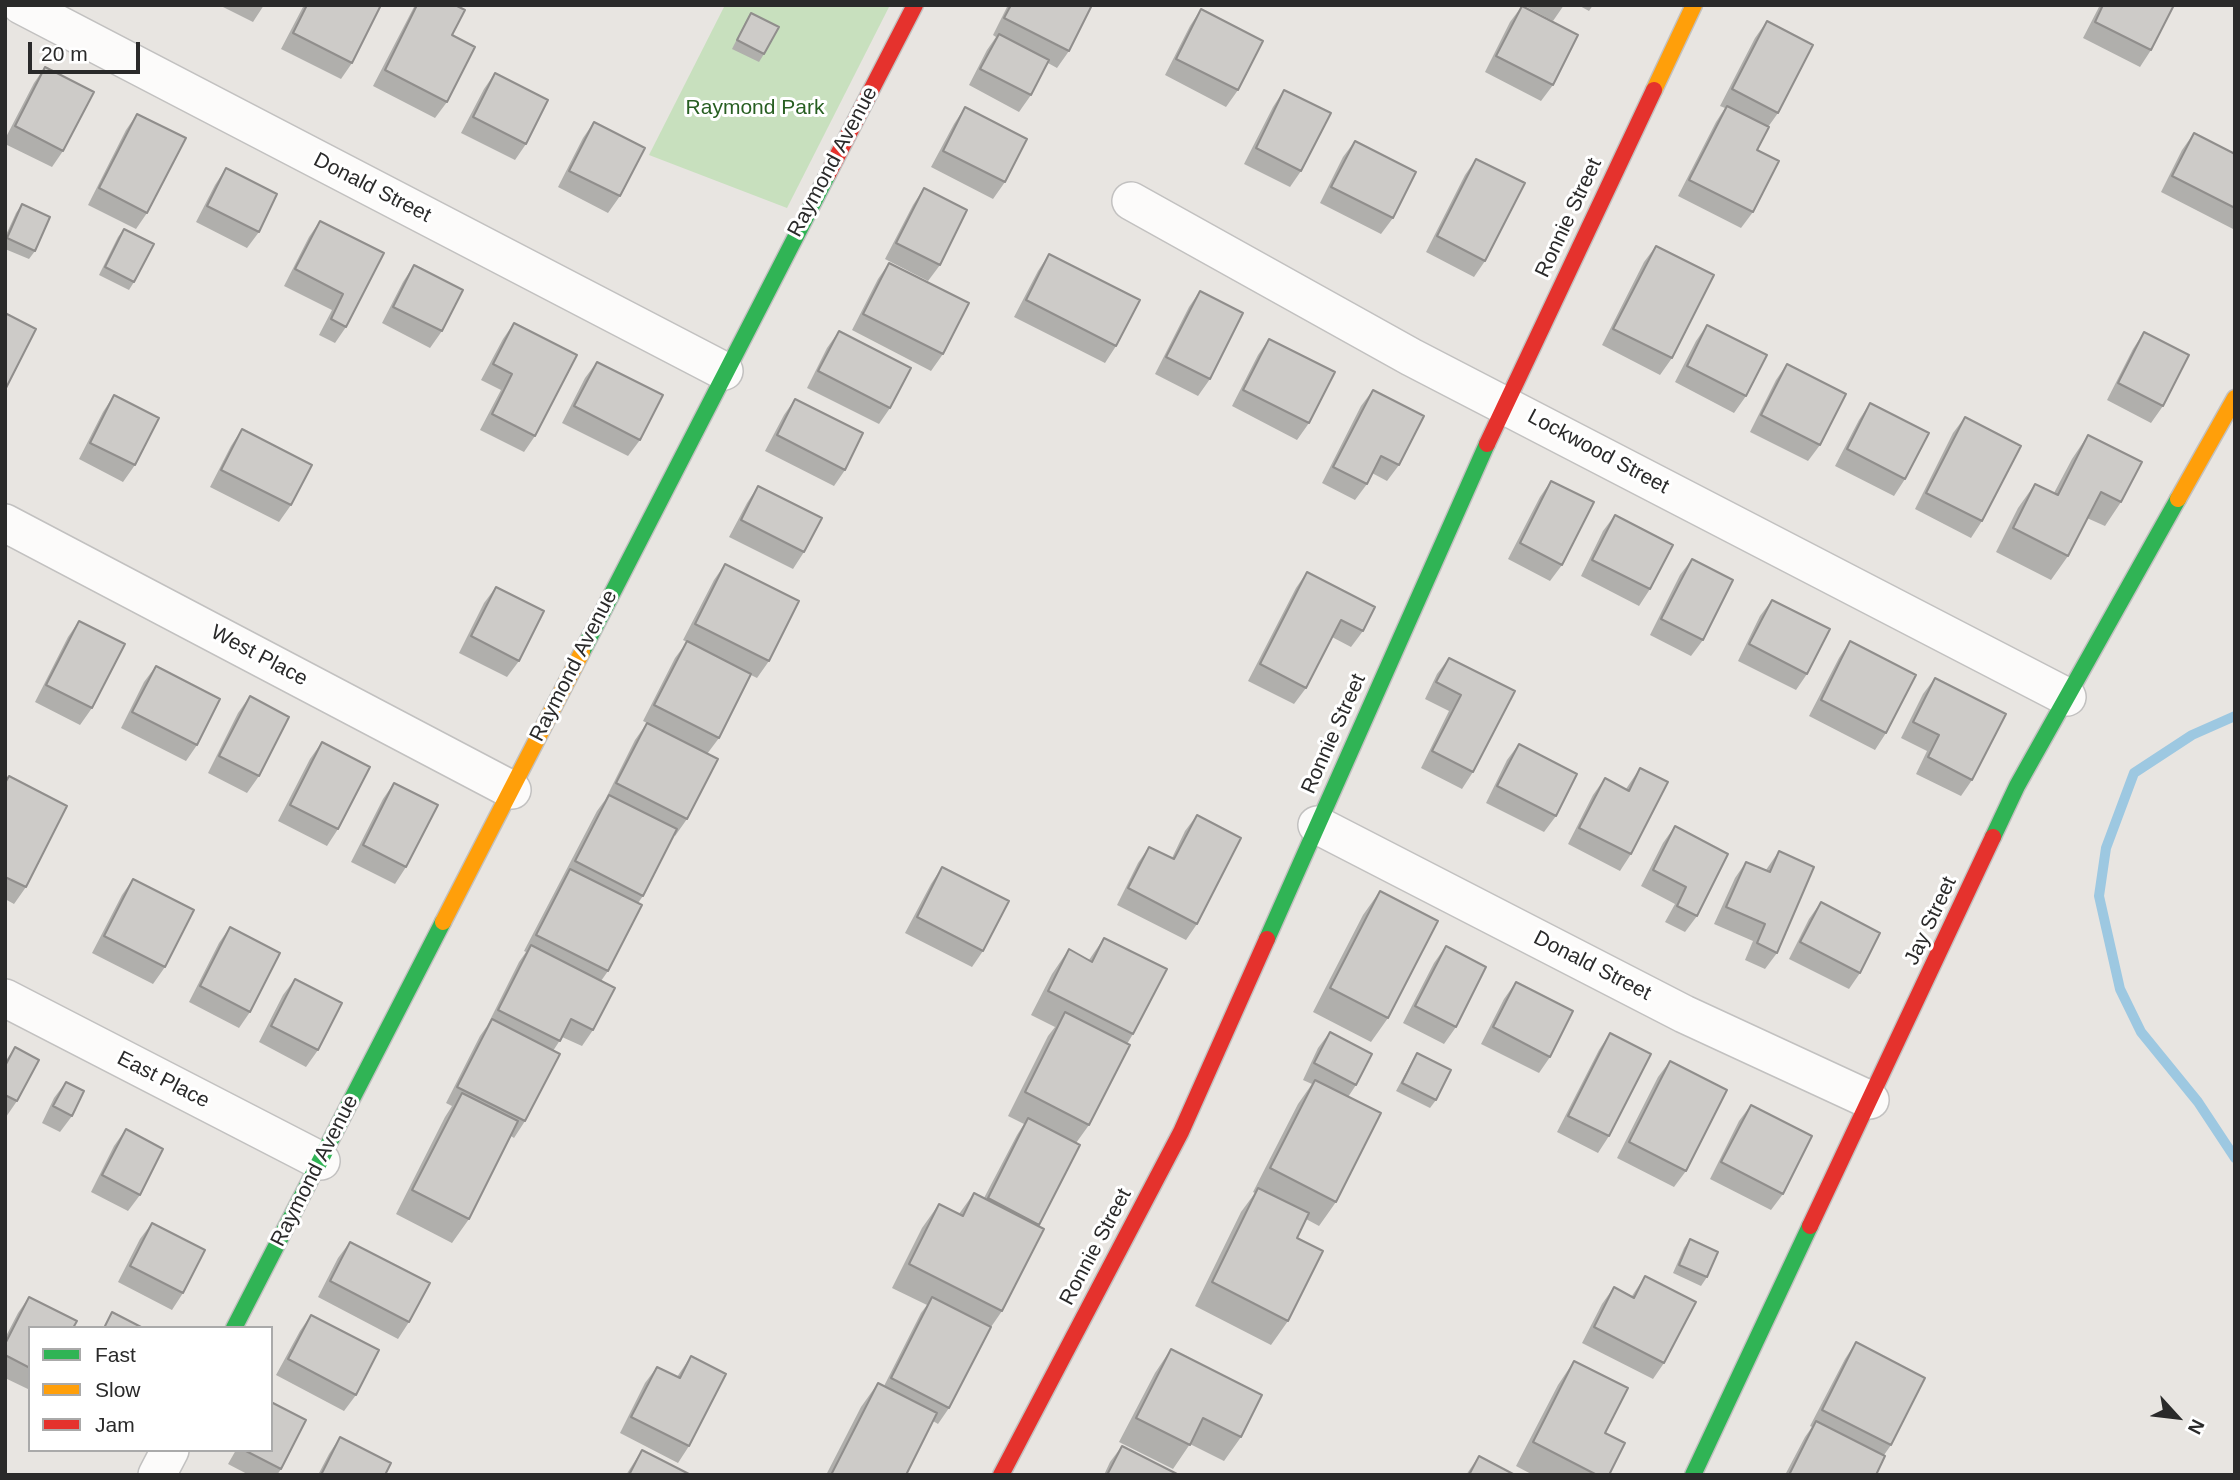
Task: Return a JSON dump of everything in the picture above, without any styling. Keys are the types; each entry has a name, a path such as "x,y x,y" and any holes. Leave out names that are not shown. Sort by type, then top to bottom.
{"street":[{"name":"Donald Street","path":"21,5 724,371"},
{"name":"Raymond Avenue","path":"235,1326 512,790 724,371 915,5"},
{"name":"Ronnie Street","path":"1001,1475 1181,1132 1504,403 1694,5"},
{"name":"Lockwood Street","path":"1131,201 1411,357 2067,697"},
{"name":"Jay Street","path":"1693,1475 2017,786 2235,398"},
{"name":"West Place","path":"5,523 512,790"},
{"name":"Donald Street","path":"1317,825 1684,1014 1870,1100"},
{"name":"East Place","path":"5,998 321,1161"},
{"path":"157,1475 169,1452"}],"green space":[{"name":"Raymond Park","path":"725,5 890,5 787,208 649,155"}],"building":[{"path":"307,5 381,5 352,63 293,33"},
{"path":"417,5 455,5 465,10 452,35 475,47 447,102 385,70"},
{"path":"1011,5 1092,5 1069,51 1004,18"},
{"path":"2103,5 2174,5 2151,50 2095,22"},
{"path":"1522,6 1578,35 1553,85 1496,56"},
{"path":"1201,9 1263,41 1238,90 1176,59"},
{"path":"751,13 779,27 764,54 737,40"},
{"path":"1767,21 1813,45 1778,113 1732,89"},
{"path":"999,34 1049,60 1031,95 980,69"},
{"path":"45,67 94,92 63,151 15,126"},
{"path":"495,73 548,100 526,144 473,117"},
{"path":"1284,90 1331,113 1301,171 1256,148"},
{"path":"1727,106 1769,127 1757,150 1779,161 1753,212 1689,180"},
{"path":"965,107 1027,139 1005,182 943,151"},
{"path":"137,114 186,138 147,213 99,188"},
{"path":"594,122 645,148 620,196 569,171"},
{"path":"2194,133 2235,154 2235,208 2172,176"},
{"path":"1355,141 1416,172 1393,218 1331,187"},
{"path":"1476,159 1525,183 1485,261 1437,236"},
{"path":"226,168 277,194 259,232 207,206"},
{"path":"924,188 967,210 940,265 896,243"},
{"path":"22,204 50,217 35,251 7,238"},
{"path":"320,221 384,253 346,327 331,319 343,294 295,269"},
{"path":"124,229 154,244 134,282 105,267"},
{"path":"1656,246 1714,275 1672,358 1613,329"},
{"path":"1049,254 1140,300 1116,346 1026,300"},
{"path":"889,263 969,303 943,354 863,314"},
{"path":"414,265 463,290 442,331 393,307"},
{"path":"1200,291 1243,313 1210,379 1166,357"},
{"path":"5,313 36,329 6,388 5,388"},
{"path":"514,323 577,355 535,436 492,414 512,374 493,364"},
{"path":"1707,325 1767,355 1746,396 1687,366"},
{"path":"839,331 911,368 890,408 818,371"},
{"path":"2144,332 2189,355 2163,406 2118,383"},
{"path":"1269,339 1335,372 1309,423 1243,390"},
{"path":"597,362 663,395 640,440 574,406"},
{"path":"1787,364 1846,394 1820,445 1761,415"},
{"path":"1373,390 1424,416 1399,465 1381,456 1367,484 1333,467"},
{"path":"114,395 159,418 135,465 90,443"},
{"path":"795,399 863,433 845,470 777,435"},
{"path":"1870,403 1929,433 1905,479 1847,449"},
{"path":"1965,417 2021,446 1982,521 1926,493"},
{"path":"242,429 312,465 291,505 221,470"},
{"path":"2088,435 2142,462 2121,502 2101,492 2068,556 2013,528 2035,484 2058,495"},
{"path":"1551,481 1594,502 1562,565 1520,543"},
{"path":"758,486 822,518 804,552 741,520"},
{"path":"1615,515 1673,545 1650,589 1592,560"},
{"path":"1692,559 1733,580 1703,640 1661,619"},
{"path":"725,564 799,601 769,661 695,624"},
{"path":"1307,572 1375,607 1363,631 1341,620 1306,688 1260,664"},
{"path":"496,587 544,611 519,661 471,636"},
{"path":"1772,600 1830,629 1807,674 1749,644"},
{"path":"79,621 125,644 92,708 46,685"},
{"path":"687,641 751,674 719,738 654,705"},
{"path":"1850,641 1916,675 1886,733 1821,700"},
{"path":"1449,658 1515,691 1473,772 1432,751 1461,695 1436,682"},
{"path":"156,666 220,699 197,745 132,712"},
{"path":"1935,678 2006,714 1972,780 1928,757 1939,735 1913,722"},
{"path":"250,696 289,717 259,776 219,756"},
{"path":"647,723 718,759 687,819 616,783"},
{"path":"322,742 370,767 338,829 290,805"},
{"path":"1519,744 1577,774 1556,816 1497,786"},
{"path":"1640,768 1668,782 1631,854 1579,828 1605,778 1629,791"},
{"path":"9,776 67,806 26,887 5,877 5,783"},
{"path":"394,783 438,805 406,867 363,845"},
{"path":"609,795 677,829 643,896 575,861"},
{"path":"1197,815 1241,838 1197,924 1128,888 1149,847 1174,859"},
{"path":"1675,826 1728,854 1697,916 1677,906 1686,887 1653,870"},
{"path":"1779,851 1814,867 1777,953 1757,943 1765,924 1726,907 1746,862 1770,872"},
{"path":"942,867 1009,901 983,951 917,917"},
{"path":"570,869 642,905 608,971 536,935"},
{"path":"133,879 194,910 165,967 104,936"},
{"path":"1380,891 1438,921 1388,1018 1330,988"},
{"path":"1821,902 1880,933 1860,973 1800,942"},
{"path":"230,927 280,953 250,1012 200,986"},
{"path":"1104,938 1167,969 1133,1034 1048,991 1069,949 1092,962"},
{"path":"531,945 615,988 593,1030 571,1019 560,1041 498,1010"},
{"path":"1446,946 1486,967 1456,1027 1415,1006"},
{"path":"295,979 342,1003 318,1050 271,1026"},
{"path":"1516,982 1573,1011 1550,1057 1493,1027"},
{"path":"1065,1012 1130,1045 1089,1125 1025,1092"},
{"path":"492,1019 560,1054 525,1121 457,1087"},
{"path":"1330,1032 1372,1054 1356,1085 1314,1063"},
{"path":"1610,1033 1651,1054 1609,1136 1568,1116"},
{"path":"15,1047 39,1060 17,1101 5,1095 5,1066"},
{"path":"1417,1053 1451,1070 1436,1100 1402,1083"},
{"path":"1670,1061 1727,1090 1686,1171 1629,1142"},
{"path":"1315,1080 1381,1113 1336,1202 1270,1168"},
{"path":"66,1082 84,1091 72,1116 53,1106"},
{"path":"462,1093 518,1121 469,1219 412,1190"},
{"path":"1751,1105 1812,1136 1783,1194 1721,1162"},
{"path":"1028,1118 1080,1145 1039,1225 988,1198"},
{"path":"126,1129 163,1149 140,1195 102,1175"},
{"path":"1258,1188 1309,1213 1297,1238 1323,1251 1288,1321 1212,1282"},
{"path":"974,1193 1044,1229 1002,1311 909,1264 939,1204 963,1216"},
{"path":"152,1223 205,1250 183,1293 130,1266"},
{"path":"1690,1239 1718,1252 1707,1277 1679,1265"},
{"path":"350,1242 430,1283 409,1322 330,1281"},
{"path":"1645,1276 1696,1302 1664,1363 1594,1327 1614,1287 1634,1298"},
{"path":"29,1297 77,1321 74,1326 28,1326 28,1367 5,1355 5,1344"},
{"path":"932,1297 991,1327 949,1408 891,1378"},
{"path":"112,1312 139,1326 105,1326"},
{"path":"311,1315 379,1350 356,1395 288,1359"},
{"path":"1856,1342 1925,1378 1891,1445 1822,1410"},
{"path":"1171,1349 1262,1395 1241,1437 1203,1418 1190,1445 1136,1418"},
{"path":"691,1356 726,1374 689,1446 631,1417 657,1367 680,1378"},
{"path":"1574,1361 1628,1388 1605,1433 1625,1443 1609,1475 1597,1475 1533,1442"},
{"path":"878,1383 937,1413 906,1475 831,1475"},
{"path":"273,1403 306,1420 281,1469 248,1452 273,1452"},
{"path":"1816,1421 1885,1456 1876,1475 1789,1475"},
{"path":"340,1437 391,1463 385,1475 321,1475"},
{"path":"1122,1446 1179,1475 1107,1475"},
{"path":"642,1450 689,1474 629,1475"},
{"path":"1479,1456 1515,1475 1469,1475"}],"waterway":[{"path":"2235,716 2192,735 2134,773 2106,848 2099,896 2120,989 2141,1032 2198,1102 2235,1158"}],"traffic: fast":[{"path":"582,652 828,174"},
{"path":"1267,939 1487,444"},
{"path":"1993,837 2017,786 2178,499"},
{"path":"235,1326 443,922"},
{"path":"1693,1475 1810,1226"}],"traffic: slow":[{"path":"1654,90 1694,5"},
{"path":"2178,499 2235,398"},
{"path":"443,922 582,652"}],"traffic: jam":[{"path":"828,174 915,5"},
{"path":"1487,444 1654,90"},
{"path":"1810,1226 1993,837"},
{"path":"1001,1475 1181,1132 1267,939"}]}
